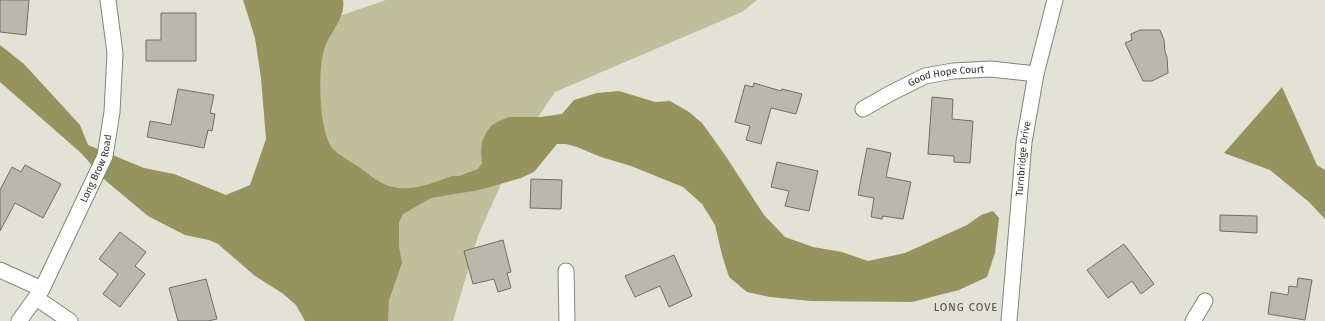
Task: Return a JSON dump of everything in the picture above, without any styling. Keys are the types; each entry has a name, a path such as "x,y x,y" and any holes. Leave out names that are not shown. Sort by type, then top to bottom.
{"street":[{"name":"Long Brow Road","path":"19,321 39,293 105,156 112,112 115,52 108,0"},
{"name":"Turnbridge Drive","path":"1009,321 1024,142 1036,74 1055,0"},
{"name":"Good Hope Court","path":"863,110 889,94 925,76 953,71 991,69 1036,74"},
{"path":"0,270 39,293 70,321"},
{"path":"566,271 567,321"},
{"path":"1193,321 1205,300"}],"green space":[{"path":"386,0 757,0 742,12 555,92 516,150 478,236 453,321 323,321 305,28"}],"shaded area":[{"path":"243,0 343,0 340,19 327,42 322,56 320,83 324,128 328,140 335,151 376,180 390,186 399,188 417,187 452,176 459,176 478,169 482,163 482,142 491,126 499,121 509,117 540,117 562,114 574,100 597,93 619,91 655,102 670,101 689,112 702,123 764,215 785,237 813,247 842,252 868,261 905,253 967,225 981,215 993,211 999,218 995,253 987,277 959,290 912,302 811,301 770,297 747,292 729,277 715,225 702,204 683,187 631,166 601,157 577,147 566,144 557,144 534,172 521,178 479,190 431,198 403,214 399,223 399,246 402,263 389,300 388,321 305,321 296,305 282,293 255,276 218,244 209,240 185,235 148,216 106,181 81,153 0,82 0,45 24,64 80,125 88,145 144,168 174,174 226,195 250,185 266,139 261,78 255,38"},
{"path":"1282,87 1317,165 1325,170 1325,219 1309,202 1270,170 1224,153"}],"building":[{"path":"0,0 29,0 26,35 0,32"},
{"path":"161,13 196,13 196,61 146,61 146,40 161,40"},
{"path":"1140,30 1160,30 1164,40 1168,73 1152,81 1143,81 1125,43 1132,40 1131,34"},
{"path":"754,83 781,91 782,89 802,94 796,114 771,108 761,144 746,140 750,126 735,122 745,85 753,87"},
{"path":"178,89 214,95 210,113 215,114 212,131 208,130 204,148 147,137 150,121 171,125"},
{"path":"932,97 953,99 952,119 973,121 970,163 954,162 954,156 928,154"},
{"path":"867,148 891,153 886,177 911,182 903,219 883,216 882,219 871,217 874,198 858,195"},
{"path":"777,162 818,171 809,211 785,206 789,191 771,187"},
{"path":"25,165 61,184 43,218 15,203 0,231 0,190 12,167 21,172"},
{"path":"531,179 562,180 561,209 530,208"},
{"path":"1220,215 1257,216 1257,233 1220,231"},
{"path":"120,232 146,252 135,266 145,274 120,307 103,294 118,274 99,259"},
{"path":"503,240 511,272 507,273 511,288 498,292 494,279 473,284 464,251"},
{"path":"1124,244 1154,284 1141,294 1132,281 1108,298 1087,270"},
{"path":"674,255 692,296 669,307 660,286 635,297 625,276"},
{"path":"1298,278 1312,280 1305,320 1268,314 1271,292 1288,295 1289,286 1297,287"},
{"path":"206,279 217,319 208,321 178,321 169,288"}],"district":[{"name":"LONG COVE","path":"966,307"}]}
